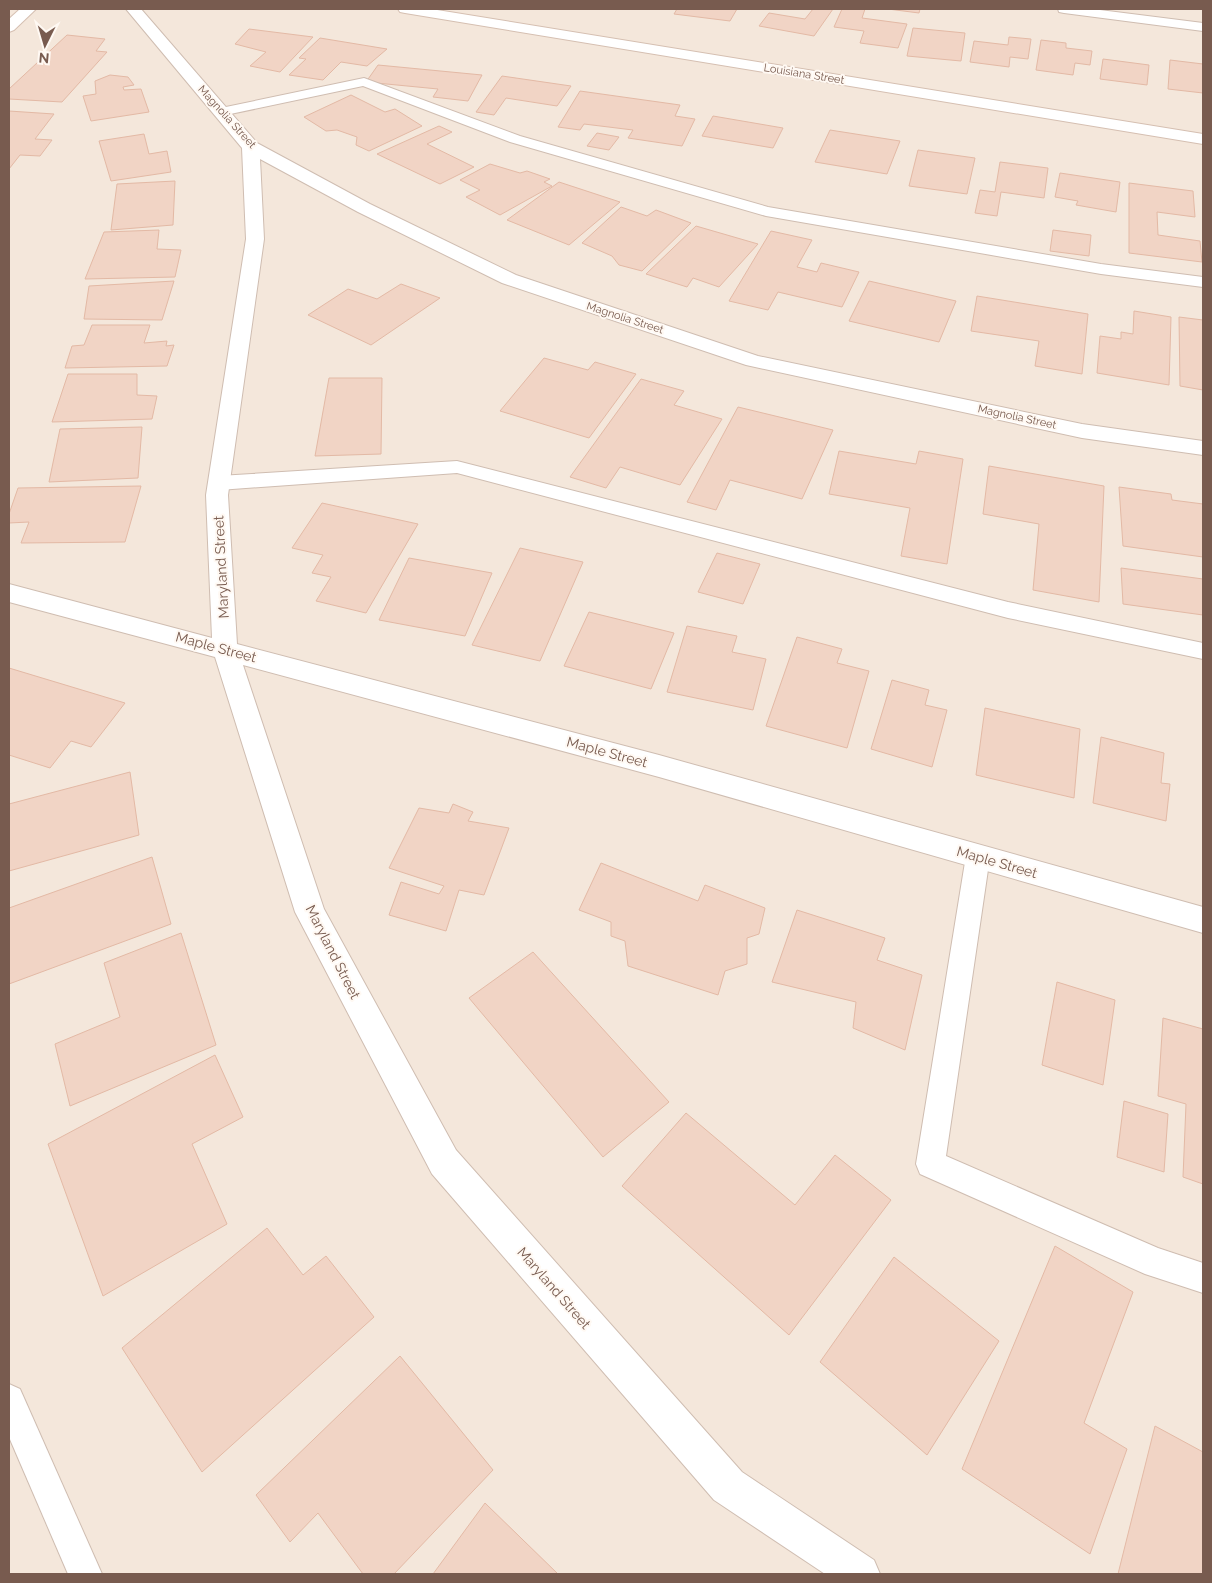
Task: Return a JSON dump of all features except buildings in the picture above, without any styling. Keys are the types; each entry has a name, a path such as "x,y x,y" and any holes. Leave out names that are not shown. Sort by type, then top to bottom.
{"street":[{"path":"9,27 29,9"},
{"name":"Magnolia Street","path":"133,9 251,147 364,208 509,279 753,361 1082,430 1203,448"},
{"name":"Louisiana Street","path":"405,9 1203,139"},
{"name":"Maryland Street","path":"251,147 255,239 217,495 225,650 310,912 444,1162 728,1486 860,1574"},
{"name":"Maple Street","path":"9,593 659,766 1203,920"}],"lane":[{"path":"1064,9 1203,27"},
{"path":"221,112 364,82 515,138 766,211 1101,269 1203,282"},
{"path":"219,483 457,467 1008,610 1203,651"},
{"path":"978,856 930,1164 1156,1263 1203,1278"},
{"path":"9,1400 85,1574"}],"shaded area":[{"path":"9,9 1203,9 1203,1574 9,1574"}]}
